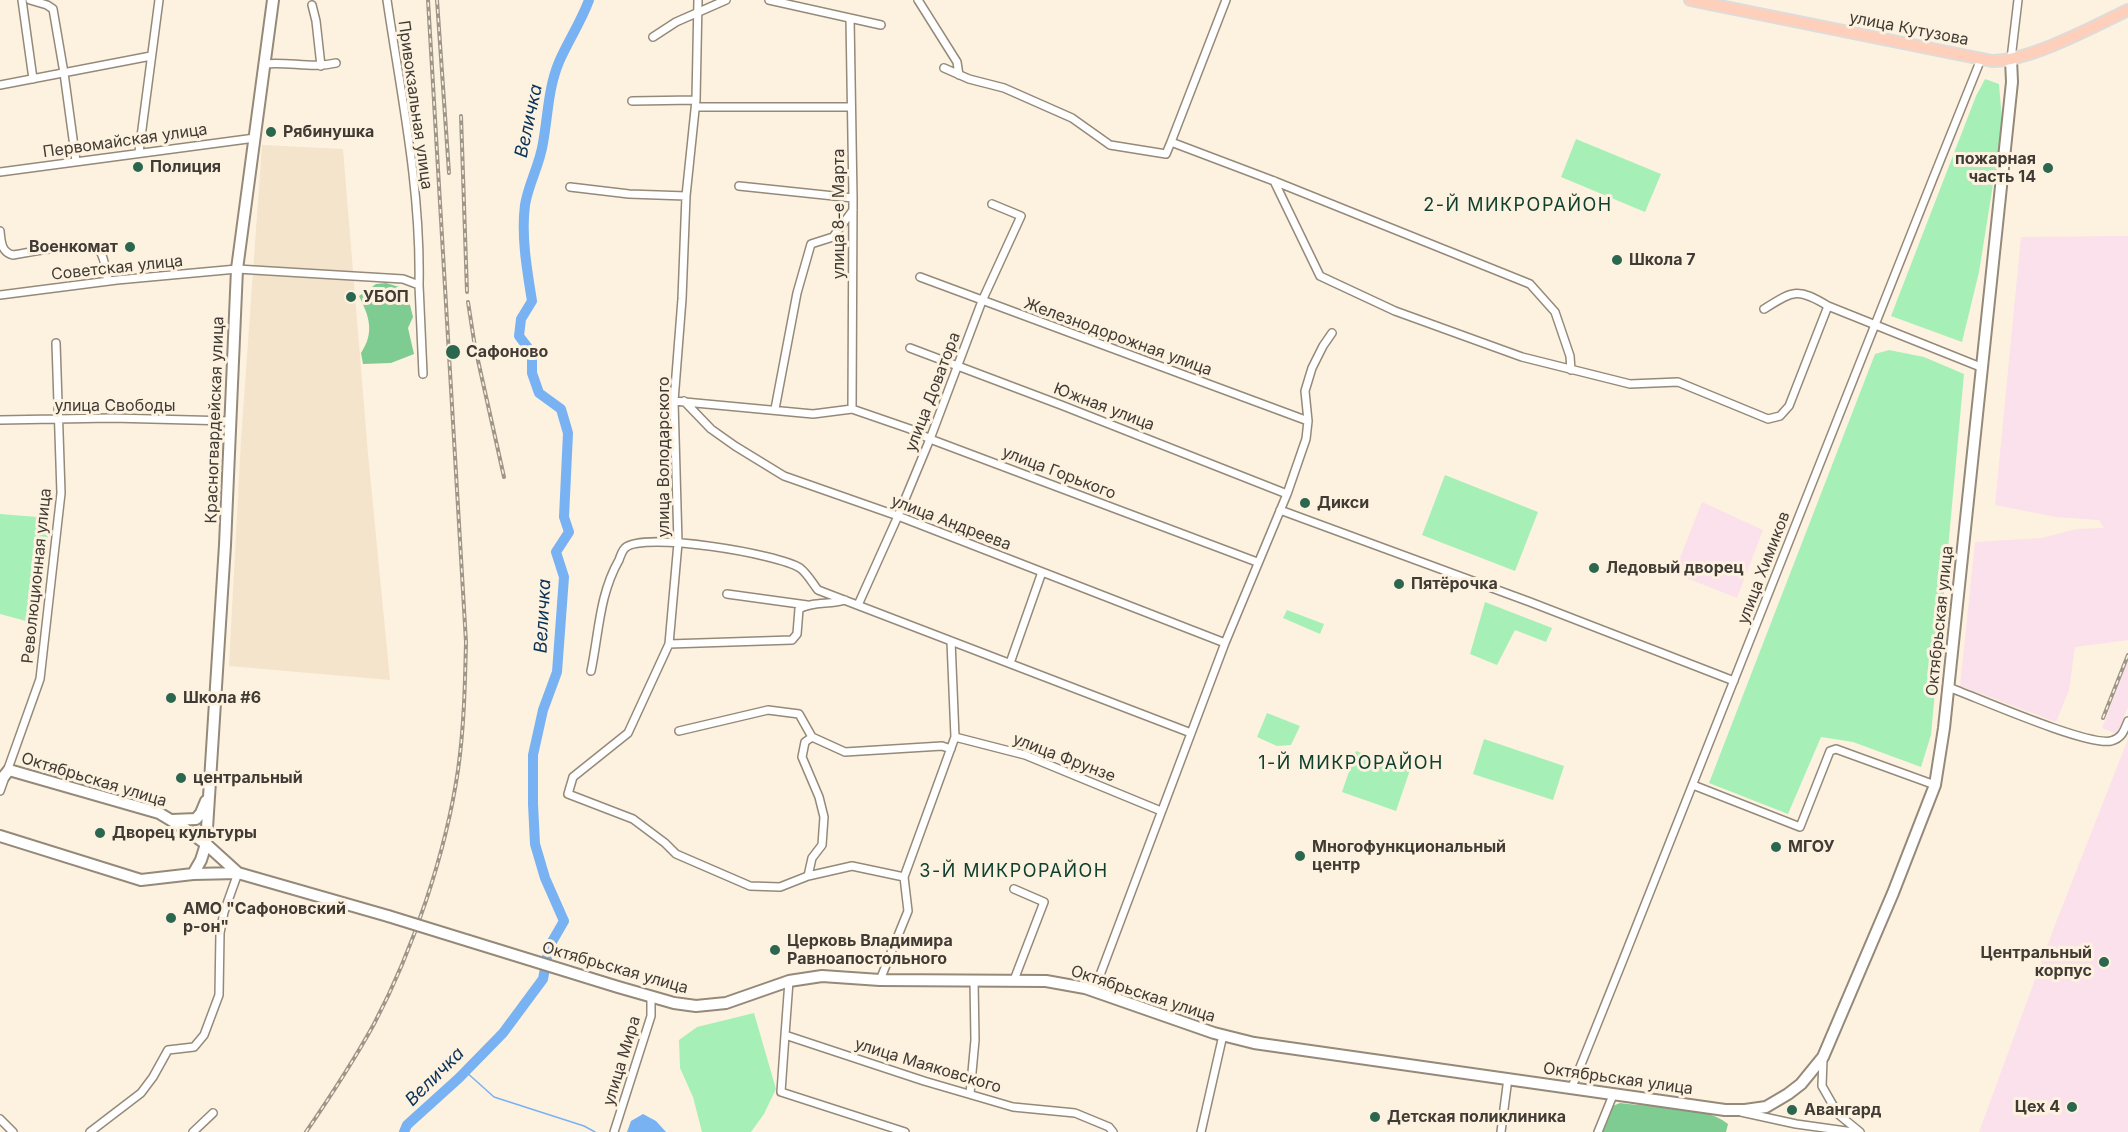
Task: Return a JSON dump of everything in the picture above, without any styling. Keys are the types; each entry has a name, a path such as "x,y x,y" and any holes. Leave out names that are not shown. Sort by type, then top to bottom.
{"main road":[{"name":"Красногвардейская улица","path":"193,874 201,860 206,843 225,545 237,269 273,0"},
{"name":"улица Кутузова","path":"1690,0 1992,61 2011,59 2045,47 2128,10"},
{"name":"Октябрьская улица","path":"0,836 141,880 193,874 238,873 651,996 696,1006 726,1003 789,981 822,976 880,980 1046,981 1094,991 1223,1035 1254,1043 1733,1110 1766,1107 1801,1084 1822,1057 1893,893 1935,785 1944,728 1983,368 2012,82 2011,59"},
{"name":"Октябрьская улица","path":"0,782 9,770 141,807 170,820 206,843 238,873"},
{"path":"170,820 196,819 209,793"}],"street":[{"path":"22,0 33,79"},
{"path":"30,0 46,2 53,9 76,161"},
{"path":"139,152 159,0"},
{"name":"Привокзальная улица","path":"387,0 412,153 420,245 419,285 423,374"},
{"name":"улица Володарского","path":"698,0 696,104 686,196 682,299 674,400 678,543 669,644 628,733 573,777 568,794 633,819 676,854 750,886 780,887 808,876"},
{"path":"653,37 676,22 726,0"},
{"path":"769,0 881,25"},
{"path":"918,0 957,62 959,75"},
{"path":"944,68 969,79 1004,88 1072,118 1110,145 1166,154 1226,0"},
{"path":"2011,59 2018,0"},
{"path":"312,5 321,66"},
{"name":"улица 8-е Марта","path":"850,18 853,198 852,410"},
{"path":"0,85 152,56"},
{"name":"улица Химиков","path":"1572,1087 1981,59"},
{"path":"264,64 321,66 336,63"},
{"path":"632,100 696,104 850,107"},
{"name":"Первомайская улица","path":"0,172 255,138"},
{"path":"1171,142 1530,284 1555,312 1570,356 1571,370"},
{"path":"1274,181 1320,276 1395,311 1522,357 1630,384 1678,382 1768,418 1780,416 1789,406 1828,306"},
{"path":"739,186 853,198"},
{"path":"570,187 629,194 686,196"},
{"name":"улица Доватора","path":"858,606 930,439 982,301 1021,216 992,204"},
{"path":"775,409 797,293 811,244 832,237 853,210"},
{"path":"0,231 3,249 7,254 13,255 83,245 96,247 100,250 108,281"},
{"path":"237,269 387,277 403,279 419,285"},
{"name":"Советская улица","path":"0,295 108,281 237,269"},
{"name":"Железнодорожная улица","path":"920,277 1308,421"},
{"path":"1764,309 1785,296 1800,293 1983,368"},
{"path":"1094,991 1225,642 1287,494 1306,439 1308,421 1305,391 1312,368 1332,333"},
{"name":"Революционная улица","path":"0,791 40,679 61,493 56,343"},
{"name":"Южная улица","path":"910,348 1287,494"},
{"path":"674,400 813,414 852,410"},
{"name":"улица Андреева","path":"684,401 711,429 784,476 898,516 1225,642"},
{"name":"улица Горького","path":"852,410 910,429 930,439 1257,562"},
{"name":"улица Свободы","path":"0,420 230,421"},
{"path":"1280,510 1530,602 1734,681"},
{"path":"591,671 599,632 600,610 608,579 625,548 640,541 678,543 746,551 801,568 818,590 1191,733"},
{"path":"1010,663 1042,572"},
{"path":"727,594 807,604 838,603 845,600"},
{"path":"669,644 792,640 797,634 800,609 807,604"},
{"path":"880,980 908,911 904,877 955,737 951,641"},
{"path":"1948,687 2099,742 2113,741 2123,735 2128,721"},
{"path":"678,731 768,711 799,714 812,737 845,752 942,746 951,749"},
{"path":"812,737 806,742 802,757 819,797 824,817 822,845 812,858 808,876 852,866 904,877"},
{"name":"улица Фрунзе","path":"955,737 1026,755 1161,811"},
{"path":"1694,785 1800,827 1830,751 1836,749 1935,785"},
{"path":"90,1132 141,1093 168,1050 194,1047 204,1035 219,995 220,933 224,912 238,873"},
{"path":"1014,889 1044,902 1014,980"},
{"path":"970,1095 975,1040 974,980"},
{"path":"789,981 781,1092 905,1132"},
{"name":"улица Мира","path":"614,1132 651,1016 651,996"},
{"name":"улица Маяковского","path":"785,1035 924,1081 1013,1107 1076,1113 1109,1127 1113,1132"},
{"path":"1201,1132 1223,1035"},
{"path":"1822,1057 1822,1086 1838,1114 1860,1132"},
{"path":"1501,1132 1508,1078"},
{"path":"1598,1132 1613,1095"},
{"name":"Октябрьская улица","path":"1733,1110 1796,1124 1853,1132"},
{"path":"193,1132 213,1113"},
{"path":"0,1119 13,1132"}],"shaded area":[{"path":"262,145 343,149 368,454 390,680 229,666 241,440"},
{"path":"2128,236 2128,640 2075,647 2069,690 2056,722 1960,686 1975,542 2041,538 2077,529 2104,528 2099,520 2056,517 1995,505 2021,237"},
{"path":"1702,502 1763,530 1737,598 1674,573"},
{"path":"2128,660 2128,707 2117,734 2102,728"},
{"path":"2128,739 2128,1132 1979,1132 2055,925"}],"green space":[{"path":"1985,79 1999,84 2002,120 1979,272 1962,342 1891,316 1976,96"},
{"path":"1576,139 1661,174 1645,212 1561,177"},
{"path":"386,283 406,289 413,317 408,328 414,354 391,363 363,364 361,353 368,338 369,324 366,310 359,296 376,284"},
{"path":"1889,350 1924,357 1964,374 1931,735 1921,767 1853,742 1821,737 1788,814 1709,783 1875,354"},
{"path":"1445,475 1538,512 1515,571 1422,535"},
{"path":"0,514 50,518 37,624 0,614"},
{"path":"1485,602 1552,628 1546,642 1515,630 1497,665 1470,654"},
{"path":"1287,610 1324,624 1320,634 1283,618"},
{"path":"1267,713 1300,726 1291,745 1277,746 1257,737"},
{"path":"1484,739 1564,766 1553,800 1473,774"},
{"path":"1356,751 1410,770 1396,811 1342,792"},
{"path":"754,1013 776,1089 764,1114 751,1132 702,1132 693,1097 680,1068 679,1040 697,1027"},
{"path":"1620,1103 1691,1109 1717,1117 1728,1124 1726,1132 1602,1132 1610,1107"}],"water":[{"path":"643,1114 656,1121 666,1132 627,1132 631,1121"}],"waterway":[{"name":"Величка","path":"404,1132 407,1125 459,1078 503,1033 543,979 549,947 564,921 545,878 535,844 533,755 543,710 557,672 564,577 556,552 569,532 564,517 568,433 561,409 539,393 532,373 532,353 519,336 521,319 532,301 524,241 525,205 541,151 555,72 589,0"},
{"path":"465,1071 494,1097 584,1126 595,1132"}],"railway":[{"path":"306,1132 366,1038 402,965 436,867 453,802 460,754 466,642 428,0"},
{"path":"437,0 449,173"},
{"path":"461,116 467,292"},
{"path":"468,302 475,347 504,477"},
{"path":"2103,718 2128,655"}],"place":[{"name":"Рябинушка","path":"271,132"},
{"name":"Полиция","path":"138,167"},
{"name":"пожарная часть 14","path":"2048,168"},
{"name":"Военкомат","path":"130,247"},
{"name":"Школа 7","path":"1617,260"},
{"name":"УБОП","path":"351,297"},
{"name":"Сафоново","path":"453,352"},
{"name":"Дикси","path":"1305,503"},
{"name":"Ледовый дворец","path":"1594,568"},
{"name":"Пятёрочка","path":"1399,584"},
{"name":"Школа #6","path":"171,698"},
{"name":"центральный","path":"181,778"},
{"name":"Дворец культуры","path":"100,833"},
{"name":"МГОУ","path":"1776,847"},
{"name":"Многофункциональный центр","path":"1300,856"},
{"name":"АМО \"Сафоновский р-он\"","path":"171,918"},
{"name":"Церковь Владимира Равноапостольного","path":"775,950"},
{"name":"Центральный корпус","path":"2104,962"},
{"name":"Цех 4","path":"2072,1107"},
{"name":"Авангард","path":"1792,1110"},
{"name":"Детская поликлиника","path":"1375,1117"}],"district":[{"name":"2-Й МИКРОРАЙОН","path":"1518,206"},
{"name":"1-Й МИКРОРАЙОН","path":"1351,764"},
{"name":"3-Й МИКРОРАЙОН","path":"1014,872"}]}
